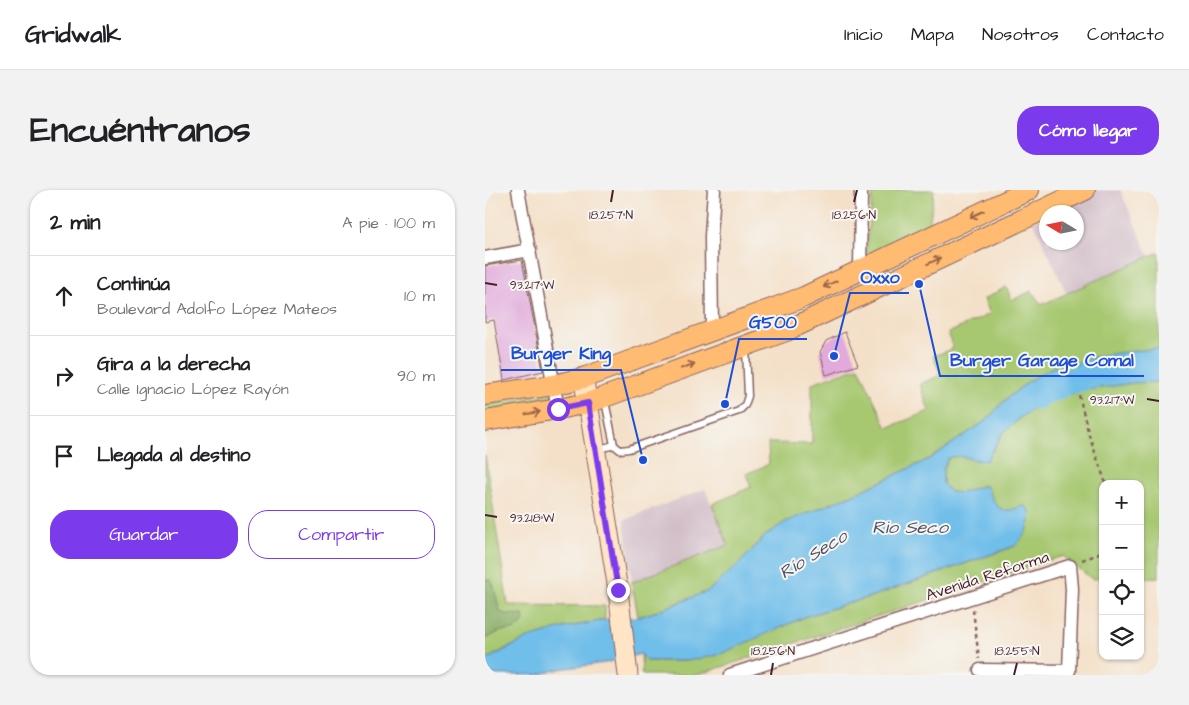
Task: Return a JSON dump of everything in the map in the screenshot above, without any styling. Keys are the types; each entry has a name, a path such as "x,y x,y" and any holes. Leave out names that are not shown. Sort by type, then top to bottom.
{"main road":[{"path":"485,421 558,409 596,400 786,331 1085,190"},
{"path":"485,396 554,385 583,378 804,297 1025,192 1031,215"},
{"path":"583,378 596,400 596,450 618,590 628,675"}],"street":[{"path":"518,190 558,409"},
{"path":"712,331 711,236 714,190"},
{"path":"861,190 861,270"},
{"path":"485,258 530,250"},
{"name":"Avenida Reforma","path":"730,675 1070,566 1072,589 1069,671 980,670"}],"lane":[{"path":"596,400 615,446 620,450 629,449 739,411 745,405 748,396 746,346"},
{"path":"596,450 615,446"}],"path":[{"path":"1079,395 1089,435 1105,480"},
{"path":"1070,566 1099,552"},
{"path":"971,597 980,670"}],"shaded area":[{"path":"1099,190 1120,190 1149,256 1067,294 1047,250 1084,250 1084,205 1067,205"},
{"path":"1039,218 1039,234 1033,221"},
{"path":"705,489 728,545 632,582 624,520"}],"green space":[{"path":"873,190 934,190 929,228 865,261"},
{"path":"1159,252 1159,577 1144,578 1144,480 1099,480 1099,578 1092,579 1063,556 697,675 642,675 641,653 646,661 687,661 718,654 807,616 873,596 1015,546 1024,506 1008,511 1000,508 986,486 962,493 950,492 943,484 943,470 948,458 958,455 978,461 991,453 1003,433 1042,402 1074,393 1055,366 1029,381 1005,400 987,420 929,459 859,492 785,522 765,536 738,565 708,591 638,617 632,582 728,545 712,504 751,487 746,474 769,464 768,443 812,444 812,383 859,367 887,428 929,411 920,384 941,375 933,356 953,349 948,333 990,314 984,299 1006,287 1012,300 1032,291 1041,305"},
{"path":"558,392 559,398 485,411 485,405"},
{"path":"485,455 508,605 605,606 605,620 559,629 507,648 485,660"},
{"path":"485,580 491,580 500,612 523,615 524,621 516,629 500,632 486,639 485,639"}],"water":[{"path":"1159,348 1159,382 1134,383 1087,390 1077,375 1076,364 1080,361 1102,355"},
{"name":"Rio Seco","path":"1055,366 1075,393 1042,402 1020,418 1003,433 986,461 963,457 948,458 943,470 943,484 950,492 962,493 986,486 1000,508 1010,510 1024,506 1029,509 1029,524 1025,534 1015,546 873,596 807,616 718,655 687,661 646,661 641,654 605,663 560,669 538,675 485,675 485,660 528,638 559,629 605,620 638,617 708,591 738,565 765,536 785,522 859,492 929,459 987,420 1005,400 1029,381"}],"building":[{"path":"522,260 543,371 504,380 494,320 485,322 485,266"},
{"path":"845,332 858,365 826,375 820,352 826,341"}],"waterway":[{"name":"Río Seco","path":"1035,397 1067,382 1125,367 1159,366"}],"place":[{"name":"Burger Garage Comal","path":"919,284"},
{"name":"Oxxo","path":"834,356"},
{"name":"G500","path":"725,404"},
{"name":"Burger King","path":"643,460"}],"route":[{"path":"558,409 588,403 618,590"}]}
